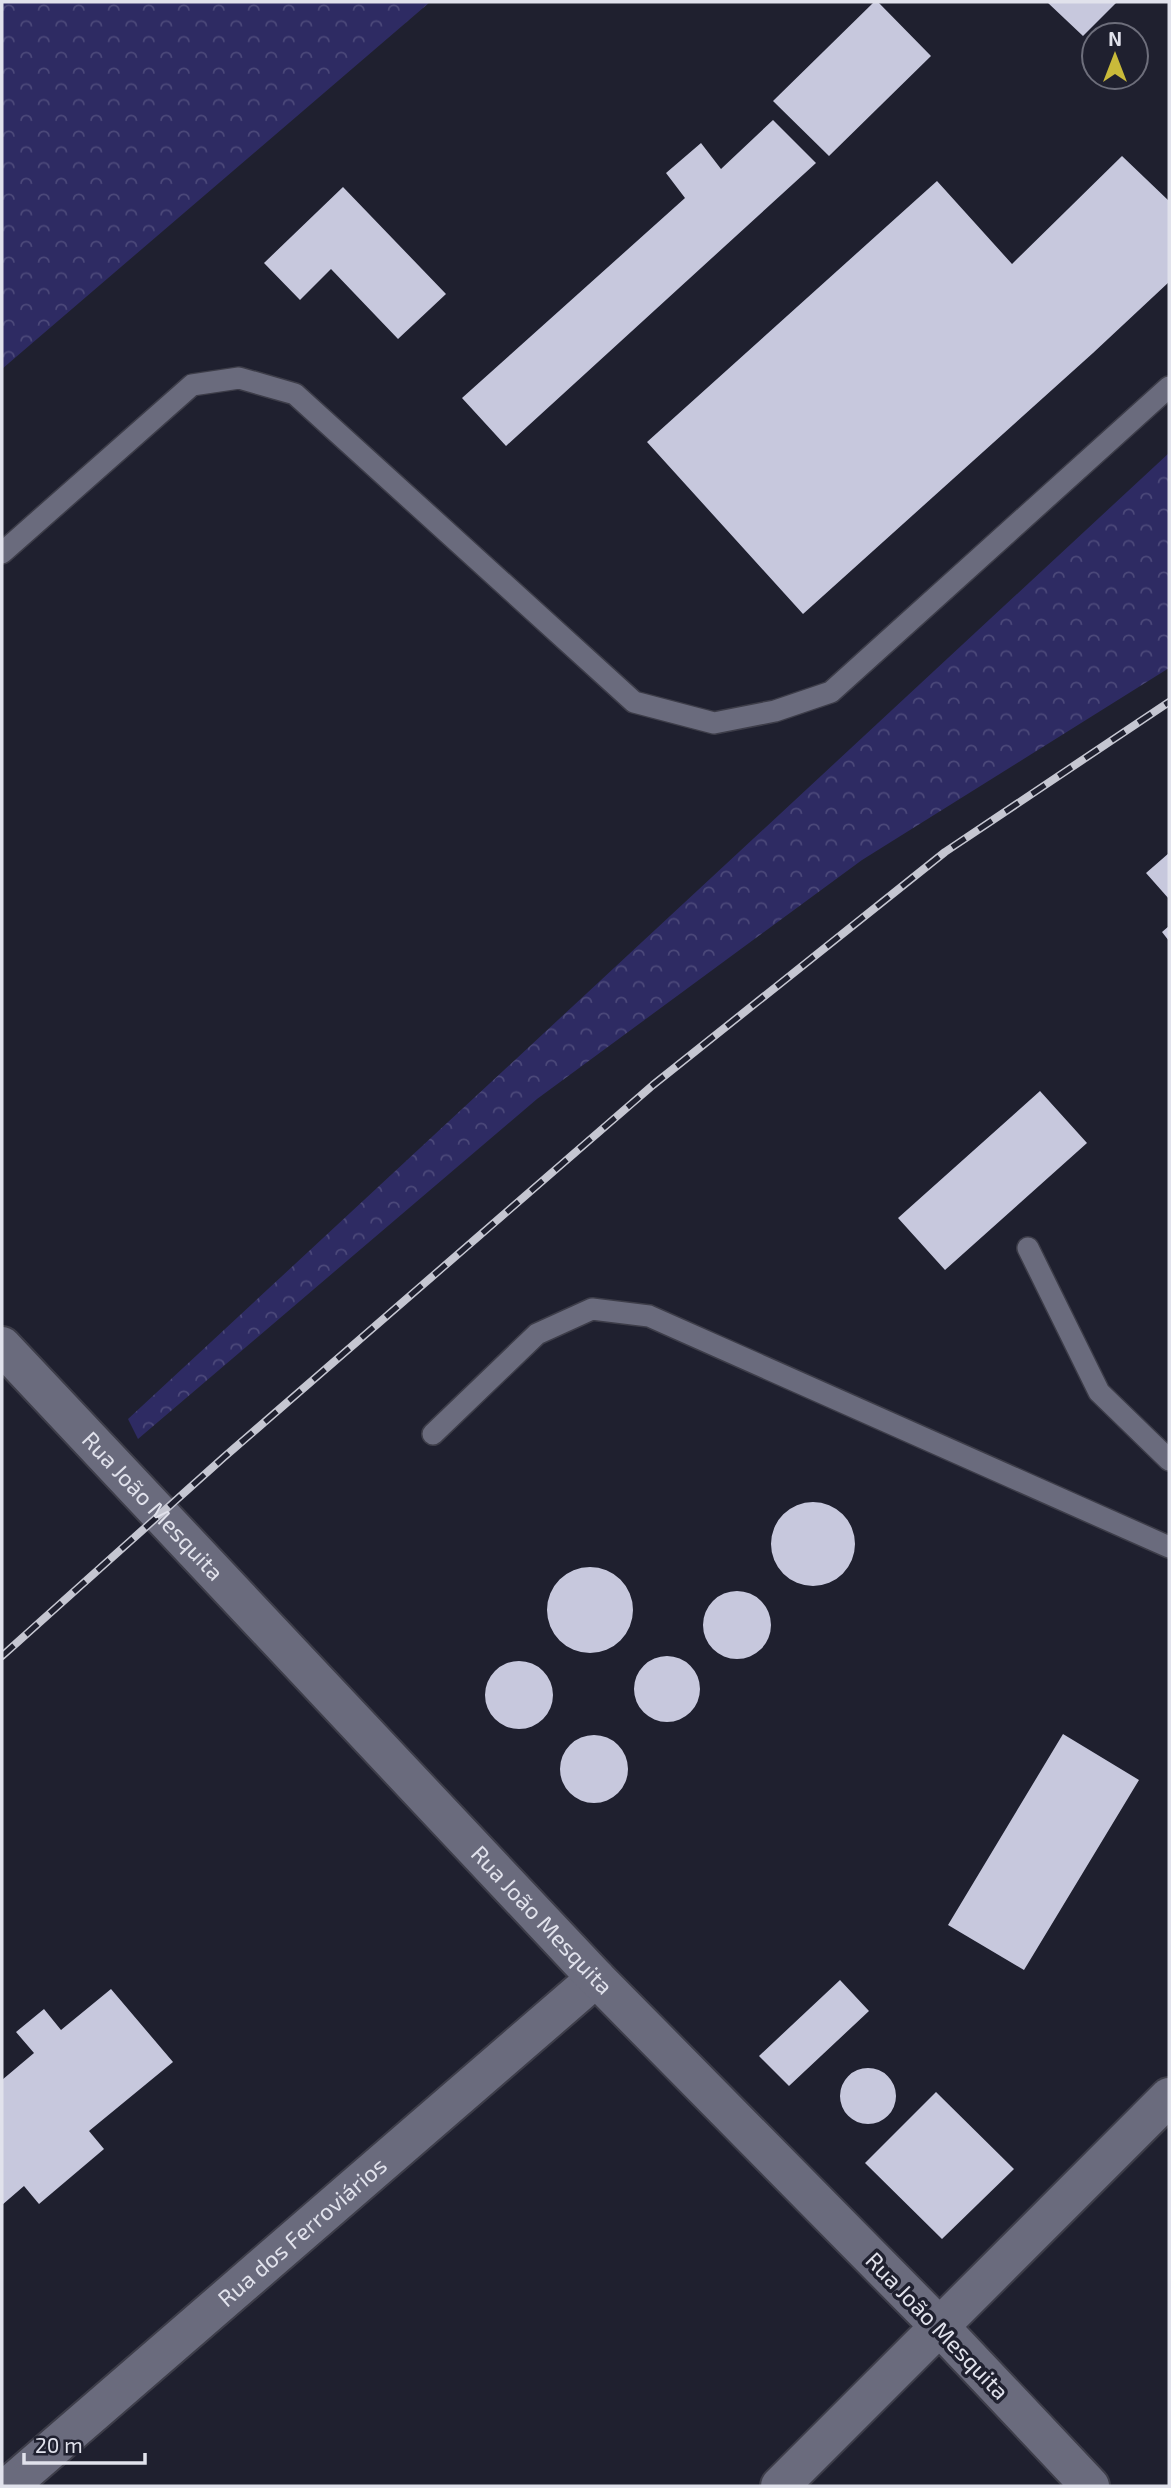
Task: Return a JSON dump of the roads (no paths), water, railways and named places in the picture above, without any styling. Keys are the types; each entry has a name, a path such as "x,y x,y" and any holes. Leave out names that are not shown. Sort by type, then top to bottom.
{"street":[{"name":"Rua João Mesquita","path":"2,1346 596,1978 940,2327 1090,2486"},
{"name":"Rua dos Ferroviários","path":"9,2486 596,1978"},
{"path":"780,2486 1169,2097"}],"lane":[{"path":"2,553 192,385 239,378 295,394 634,702 714,723 775,710 831,692 1169,387"},
{"path":"1027,1248 1099,1392 1169,1460"},
{"path":"433,1434 537,1335 592,1309 649,1316 1169,1547"}],"railway":[{"path":"2,1656 223,1458 653,1085 945,852 1169,702"}]}
